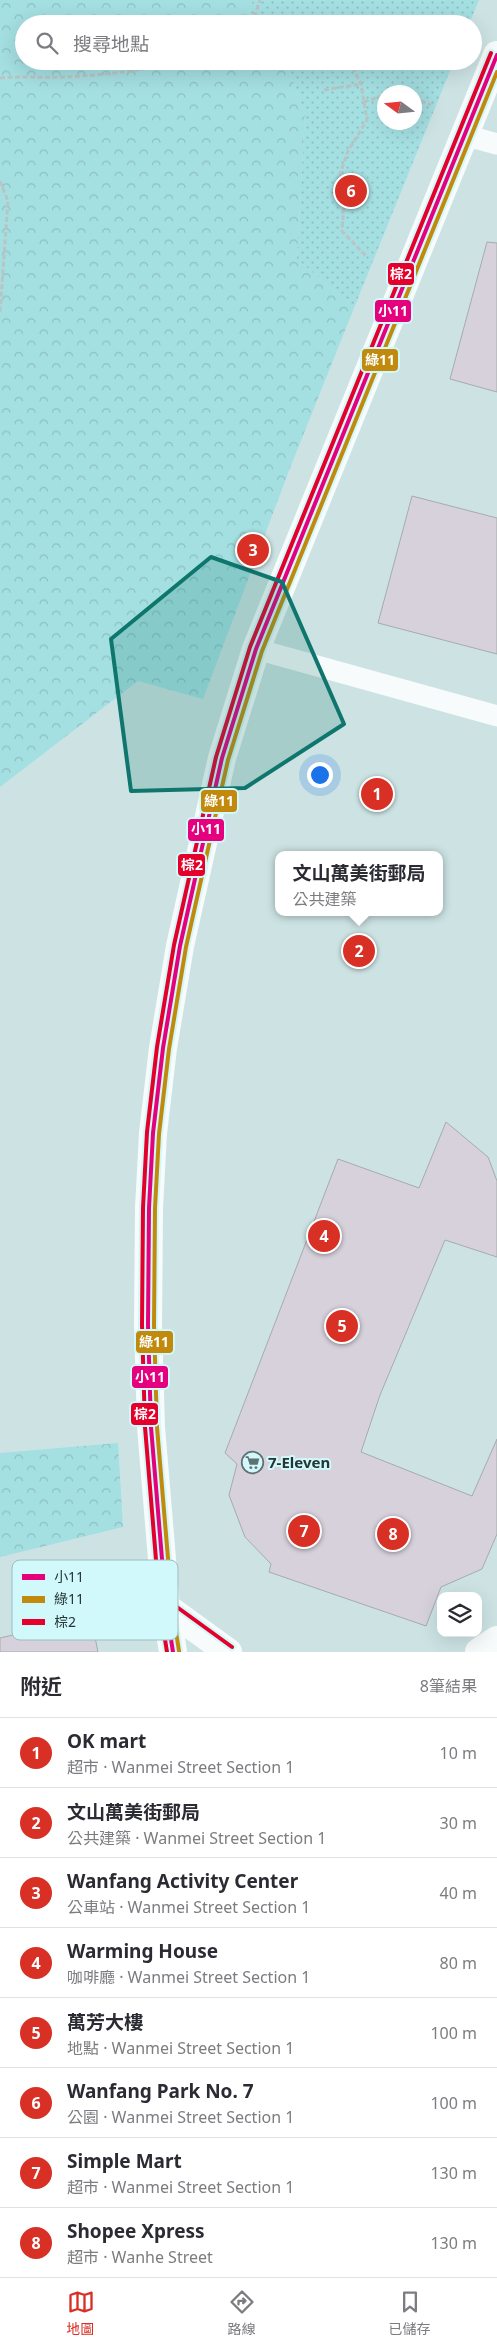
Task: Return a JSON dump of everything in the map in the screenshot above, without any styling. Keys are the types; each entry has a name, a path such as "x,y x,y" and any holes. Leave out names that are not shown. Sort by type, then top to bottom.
{"street":[{"path":"162,1560 152,1427 148,1334 149,1208 152,1133 162,1048 180,946 196,871 222,758 256,649 497,55"},
{"path":"178,1616 228,1652"},
{"path":"479,1652 497,1640"}],"lane":[{"path":"464,135 497,144"},
{"path":"256,649 497,716"}],"path":[{"path":"255,15 260,0"},
{"path":"0,78 22,76 66,77 126,70"},
{"path":"354,70 361,84 367,120 348,151 340,174 344,190 342,231 367,256"},
{"path":"324,90 361,84"},
{"path":"364,102 377,97"},
{"path":"422,101 431,105"},
{"path":"0,181 8,201 0,313"}],"highlighted area":[{"path":"211,557 282,582 344,724 245,788 131,791 111,639"}],"green space":[{"path":"0,0 253,0 248,15 15,15 15,70 288,70 305,114 297,259 354,308 290,468 203,699 138,681 0,787"},
{"path":"253,0 479,0 473,15 248,15"},
{"path":"288,70 450,70 354,308 297,259 305,114"},
{"path":"118,1443 123,1527 0,1557 0,1453"}],"building":[{"path":"487,242 497,243 497,392 450,379"},
{"path":"412,496 497,518 497,654 378,623"},
{"path":"446,1122 488,1157 497,1181 497,1257 445,1240 380,1395 361,1452 472,1496 497,1439 497,1534 482,1569 441,1587 439,1592 437,1592 437,1597 426,1626 269,1572 271,1564 245,1537 229,1495 237,1464 225,1453 338,1159 419,1188"},
{"path":"12,1635 12,1640 96,1640 98,1652 0,1652 0,1638"}],"transit line":[{"name":"棕2","path":"156,1560 145,1427 142,1325 143,1208 147,1132 157,1047 174,945 216,757 250,647 491,53"},
{"name":"小11","path":"162,1560 151,1427 148,1325 149,1208 153,1133 163,1048 180,946 222,758 256,649 497,55"},
{"name":"綠11","path":"168,1560 157,1427 154,1325 155,1208 159,1134 169,1049 186,947 228,760 262,651 497,72"},
{"name":"棕2","path":"178,1608 232,1647"},
{"name":"棕2","path":"165,1640 167,1652"},
{"name":"小11","path":"171,1640 173,1652"},
{"name":"綠11","path":"177,1640 179,1651"}],"place":[{"name":"Wanfang Park No. 7","path":"351,191"},
{"name":"Wanfang Activity Center","path":"253,550"},
{"name":"OK mart","path":"377,794"},
{"name":"文山萬美街郵局","path":"359,951"},
{"name":"Warming House","path":"324,1236"},
{"name":"萬芳大樓","path":"342,1326"},
{"name":"7-Eleven","path":"252,1462"},
{"name":"Simple Mart","path":"304,1531"},
{"name":"Shopee Xpress","path":"393,1534"}]}
